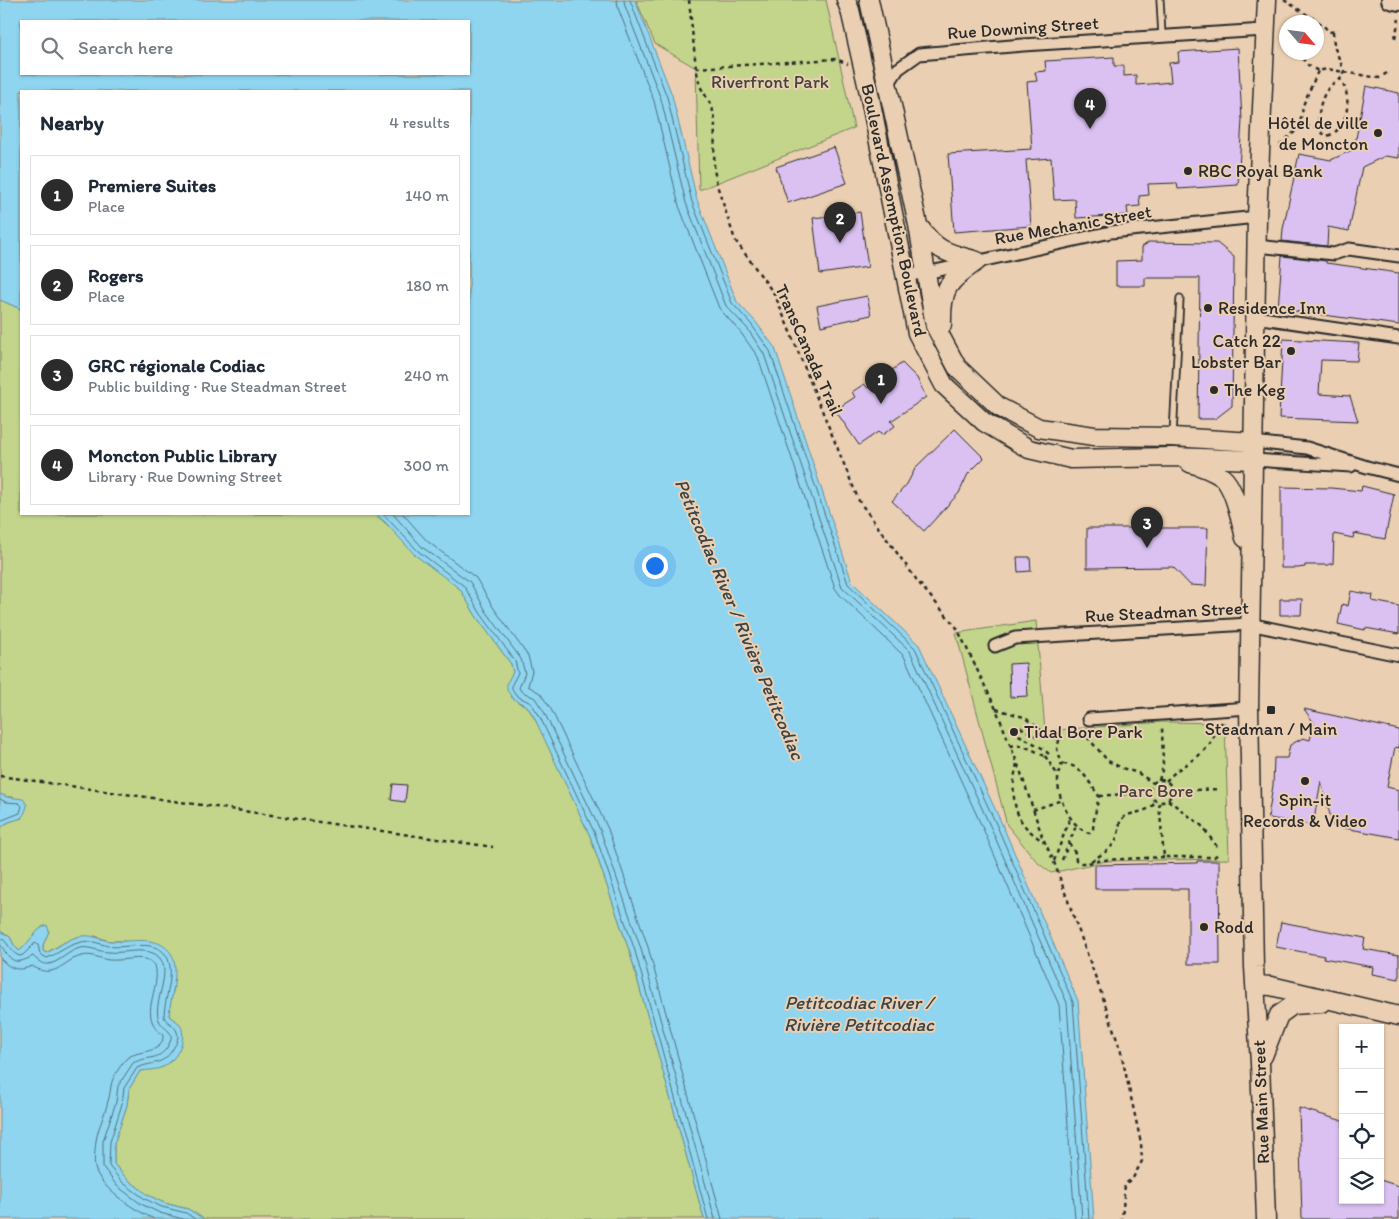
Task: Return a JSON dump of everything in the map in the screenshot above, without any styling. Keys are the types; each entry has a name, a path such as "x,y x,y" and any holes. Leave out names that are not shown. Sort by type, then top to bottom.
{"main road":[{"name":"Boulevard Assomption Boulevard","path":"846,0 869,93 917,333 944,385 984,422 1029,449 1071,459 1172,457 1253,460"},
{"name":"Boulevard Assomption Boulevard","path":"869,0 918,225 934,326 957,367 1000,407 1039,428 1094,436 1173,437 1253,442"},
{"name":"Rue Main Street","path":"1266,1219 1254,967 1249,624 1256,246 1267,0"},
{"path":"1390,0 1399,2"},
{"path":"918,225 928,240 940,249 977,261"},
{"path":"943,341 942,312 946,289 957,275 977,261"},
{"path":"1172,457 1206,468 1224,478 1235,499 1251,561"},
{"path":"1256,985 1271,986 1399,1016"},
{"path":"1260,1064 1279,1016 1293,1005 1339,1002"}],"street":[{"name":"Rue Downing Street","path":"887,86 898,69 920,54 1022,45 1265,30"},
{"name":"Rue Mechanic Street","path":"906,276 1111,232 1257,216"},
{"path":"1256,246 1334,254 1349,249 1399,256"},
{"path":"1255,318 1399,338"},
{"path":"1253,442 1306,448 1367,468"},
{"path":"1253,460 1367,468 1398,474"},
{"name":"Rue Steadman Street","path":"995,646 1015,638 1249,624 1399,655"},
{"path":"1089,720 1249,708"}],"lane":[{"path":"1160,0 1162,36"},
{"path":"1173,437 1180,298"}],"path":[{"name":"TransCanada Trail","path":"689,0 696,68 700,86 712,106 715,120 714,169 716,185 735,240 775,295 859,501 919,583 957,628 996,709 1103,998 1121,1052 1141,1143 1142,1161 1133,1178 1124,1184 1122,1219"},
{"path":"1284,0 1323,25 1329,32 1338,31"},
{"path":"1395,38 1399,20"},
{"path":"1333,32 1334,46 1344,71 1340,79 1328,89 1321,104 1318,119 1319,128 1322,134 1327,136 1332,135 1339,129 1345,117 1348,96 1340,79"},
{"path":"696,68 836,59 854,67"},
{"path":"1304,60 1318,71 1327,69 1379,78 1387,73"},
{"path":"1298,128 1304,103 1318,71"},
{"path":"1280,145 1298,128 1314,126 1319,128"},
{"path":"996,709 1024,717 1059,740"},
{"path":"1159,780 1163,767 1161,714"},
{"path":"1166,781 1208,747 1222,722"},
{"path":"1043,731 1040,736 1036,736 1020,727 1015,730 1017,734 1049,754"},
{"path":"1082,731 1108,761 1138,773 1153,783"},
{"path":"1061,732 1057,749 1062,764 1057,784 1070,818 1082,831 1089,833 1093,829 1099,796"},
{"path":"1010,746 1023,746 1045,756 1058,775"},
{"path":"1045,756 1057,749"},
{"path":"1017,763 1014,801 1020,819 1026,827 1045,842"},
{"path":"1062,764 1070,764 1076,767 1099,796"},
{"path":"0,776 493,847"},
{"path":"1164,857 1157,802 1151,798 1149,792 1153,783 1159,780 1166,781 1172,791 1168,800"},
{"path":"1172,791 1219,789"},
{"path":"1099,796 1149,792"},
{"path":"1033,810 1062,800"},
{"path":"1088,863 1114,846 1119,835 1120,820 1126,814 1143,812 1157,802 1168,800 1201,825 1218,848"},
{"path":"1054,862 1070,818"},
{"path":"1062,860 1076,826"},
{"path":"1069,844 1075,853 1076,860 1081,863 1164,857 1214,857 1218,854"}],"green space":[{"name":"Riverfront Park","path":"636,0 826,0 854,128 699,190 696,68 655,44"},
{"path":"0,300 20,309 20,515 376,515 460,589 476,616 511,664 513,672 511,677 519,703 527,706 539,726 590,836 630,953 704,1219 204,1219 188,1209 164,1203 148,1195 126,1178 114,1164 114,1144 127,1105 129,1089 140,1071 163,1067 173,1059 178,1023 169,1016 174,987 125,941 109,941 95,936 65,942 46,953 43,951 43,945 49,931 43,926 19,951 10,937 0,931 0,830 7,823 22,818 13,797 0,794"},
{"name":"Parc Bore","path":"1036,621 1045,731 1162,722 1225,723 1229,859 1106,861 1051,873 1038,863 1007,825 956,633"}],"water":[{"name":"Petitcodiac River / Rivière Petitcodiac","path":"0,0 635,0 672,95 697,200 737,302 755,321 775,348 852,582 919,645 1002,824 1078,1001 1094,1219 704,1219 630,953 590,836 534,717 527,706 513,699 507,690 507,683 513,672 511,664 476,616 460,589 415,555 376,515 470,515 470,90 20,90 20,309 0,300"},
{"path":"0,794 23,799 27,805 25,812 19,819 7,823 0,830"},
{"path":"47,925 49,931 43,945 43,951 46,953 73,938 91,936 111,941 152,941 166,948 172,955 175,977 169,1016 179,1023 183,1035 182,1041 177,1054 168,1064 158,1069 140,1071 129,1089 127,1105 114,1144 114,1164 126,1178 148,1195 164,1203 188,1209 204,1219 0,1219 0,931 10,937 19,951 39,930"}],"building":[{"path":"1238,48 1242,120 1238,185 1178,189 1177,183 1148,184 1149,195 1139,196 1140,206 1127,207 1128,215 1076,218 1075,199 1054,200 1051,158 1026,160 1031,226 954,232 948,154 1032,149 1027,82 1037,81 1035,72 1046,71 1045,61 1114,57 1114,66 1124,66 1124,76 1136,75 1136,85 1171,82 1169,63 1179,62 1178,52"},
{"path":"1366,86 1399,93 1399,158 1385,156 1362,167 1349,231 1328,227 1327,246 1282,241 1299,154 1331,160 1354,149"},
{"path":"834,147 847,183 788,203 776,167"},
{"path":"860,212 868,267 820,274 813,218"},
{"path":"1149,242 1217,243 1234,257 1232,406 1215,419 1198,419 1200,278 1145,278 1145,286 1116,286 1116,261 1142,260 1142,247"},
{"path":"1282,256 1399,273 1399,325 1278,309"},
{"path":"867,296 871,315 821,326 817,306"},
{"path":"1283,339 1359,343 1357,361 1321,360 1319,394 1350,396 1358,421 1279,418"},
{"path":"902,363 917,378 926,397 891,421 895,426 882,435 878,432 859,445 835,410 855,397 852,392 864,384 868,388"},
{"path":"955,429 984,458 968,474 959,493 924,531 892,501 907,484 916,467"},
{"path":"1362,486 1394,494 1385,539 1354,533 1353,538 1334,534 1333,564 1281,568 1281,487 1361,491"},
{"path":"1087,528 1208,528 1206,586 1190,585 1173,567 1087,568"},
{"path":"1017,557 1030,557 1031,571 1018,572"},
{"path":"1351,591 1373,595 1372,601 1399,606 1399,634 1365,628 1365,630 1338,624 1342,604 1348,606"},
{"path":"1280,599 1302,599 1301,615 1280,615"},
{"path":"1026,663 1028,696 1010,697 1009,664"},
{"path":"1304,709 1399,730 1399,748 1395,747 1387,787 1399,790 1399,838 1333,826 1321,781 1313,825 1268,818 1273,785 1274,758 1287,758 1290,745 1303,738 1310,740 1314,723"},
{"path":"393,784 407,785 405,802 391,800"},
{"name":"Rodd","path":"1197,861 1219,861 1220,964 1188,964 1188,889 1095,889 1095,865 1197,863"},
{"path":"1281,922 1365,938 1363,949 1399,955 1399,979 1372,974 1373,967 1276,947"},
{"path":"1299,1108 1339,1120 1339,1204 1384,1204 1384,1181 1399,1186 1399,1219 1302,1219"}],"place":[{"name":"Moncton Public Library","path":"1090,129"},
{"name":"Hôtel de ville de Moncton","path":"1378,133"},
{"name":"RBC Royal Bank","path":"1188,171"},
{"name":"Rogers","path":"840,243"},
{"name":"Residence Inn","path":"1208,308"},
{"name":"Catch 22 Lobster Bar","path":"1291,351"},
{"name":"The Keg","path":"1214,390"},
{"name":"Premiere Suites","path":"881,404"},
{"name":"GRC régionale Codiac","path":"1147,548"},
{"name":"Steadman / Main","path":"1271,710"},
{"name":"Tidal Bore Park","path":"1014,732"},
{"name":"Spin-it Records & Video","path":"1305,781"},
{"name":"Rodd","path":"1204,927"}]}
